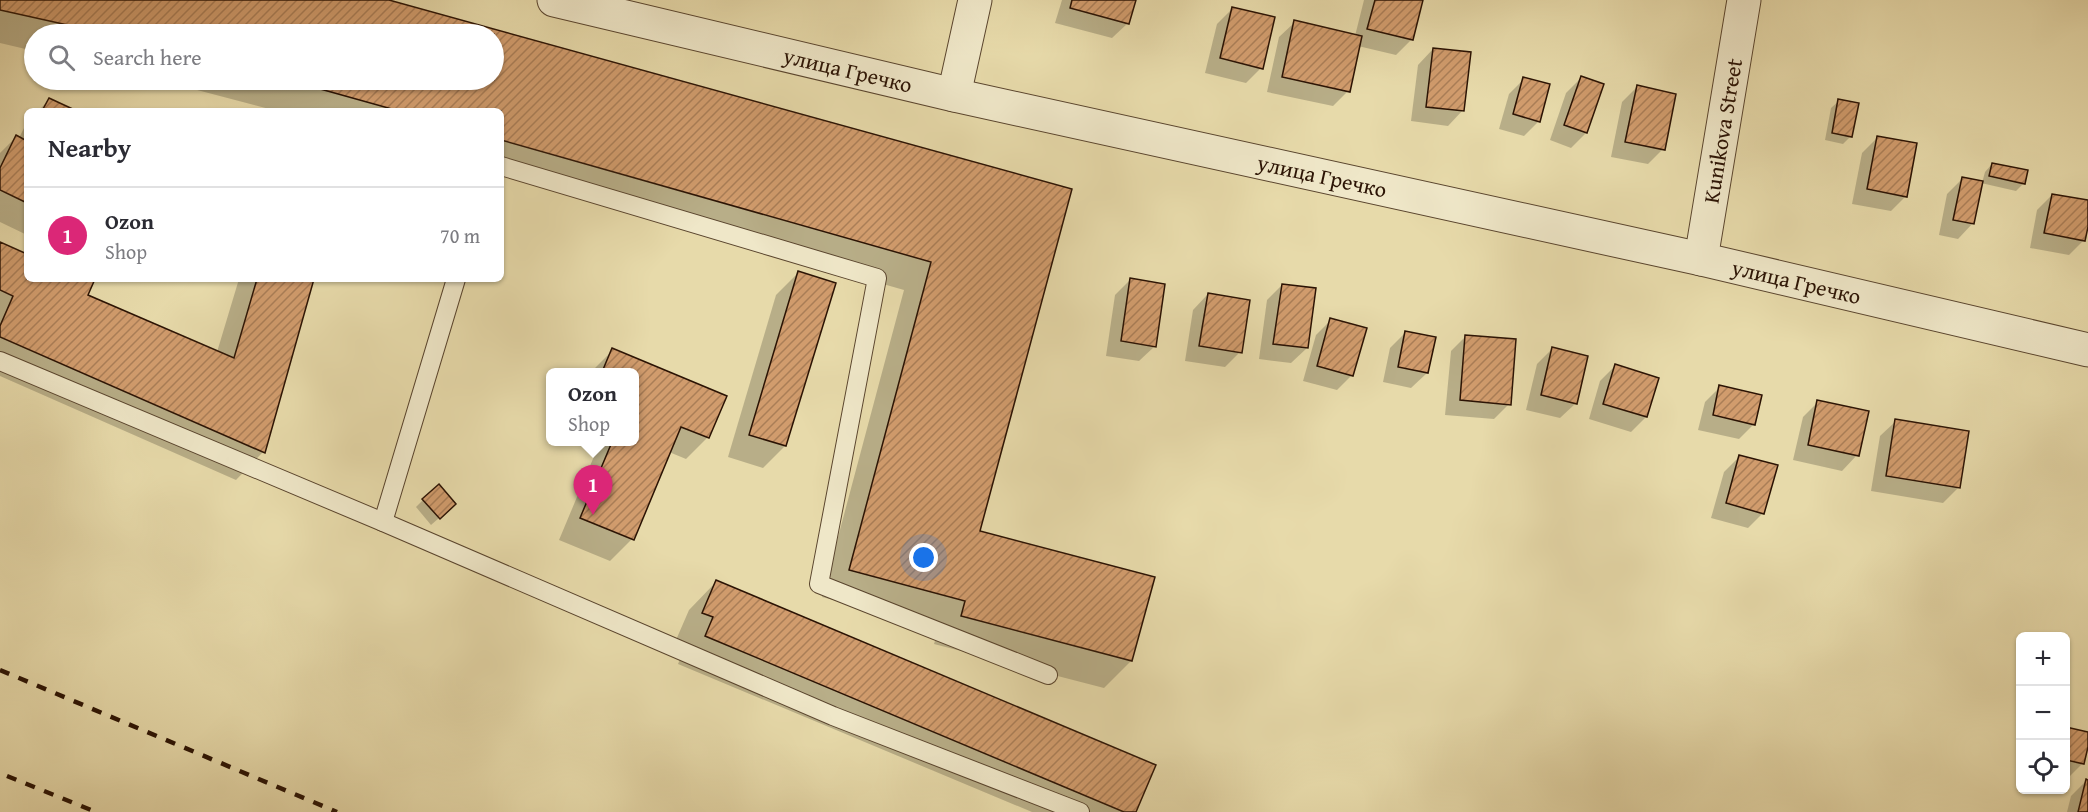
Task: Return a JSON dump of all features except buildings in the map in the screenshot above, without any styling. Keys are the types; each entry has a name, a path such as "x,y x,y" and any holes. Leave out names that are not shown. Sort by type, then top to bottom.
{"street":[{"name":"улица Гречко","path":"554,0 954,95 1701,259 2088,350"},
{"path":"954,95 975,0"},
{"name":"Kunikova Street","path":"1701,259 1744,0"}],"lane":[{"path":"504,167 877,278 819,584 1048,675"},
{"path":"383,522 455,282"},
{"path":"0,361 383,522 833,716 1080,812"}],"railway":[{"path":"0,670 337,812"},
{"path":"7,776 96,812"}],"place":[{"name":"Ozon","path":"593,515"}]}
